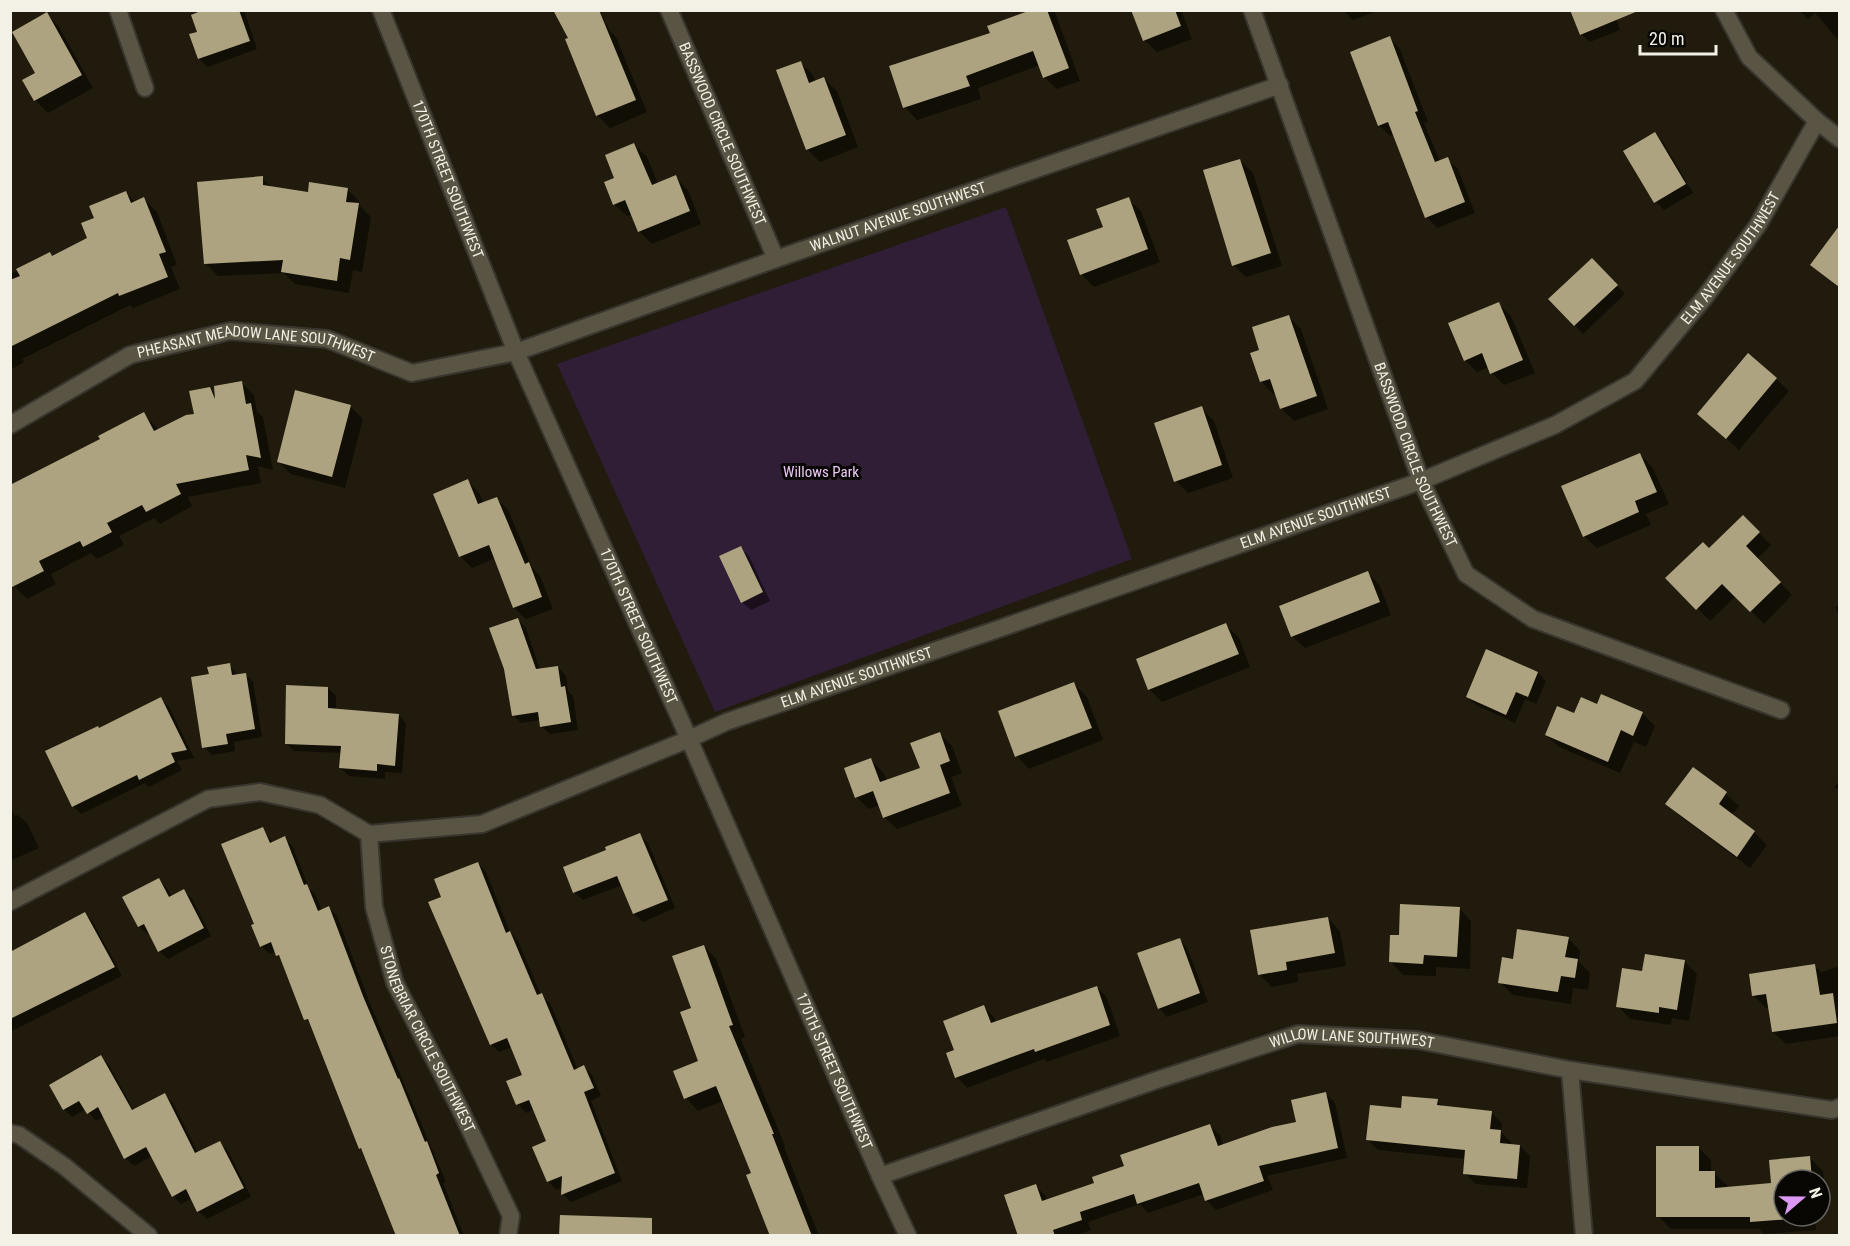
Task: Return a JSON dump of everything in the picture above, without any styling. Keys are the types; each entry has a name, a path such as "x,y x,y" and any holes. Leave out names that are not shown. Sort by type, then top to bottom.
{"street":[{"path":"118,10 145,88"},
{"name":"170TH STREET SOUTHWEST","path":"381,10 516,352 908,1236"},
{"name":"BASSWOOD CIRCLE SOUTHWEST","path":"669,10 776,259"},
{"name":"BASSWOOD CIRCLE SOUTHWEST","path":"1252,10 1421,481 1466,574 1533,619 1781,710"},
{"path":"1724,10 1749,57 1839,139"},
{"name":"WALNUT AVENUE SOUTHWEST","path":"516,352 776,259 1280,85"},
{"name":"ELM AVENUE SOUTHWEST","path":"689,739 726,722 1421,481 1555,425 1635,381 1705,297 1758,225 1817,121"},
{"name":"PHEASANT MEADOW LANE SOUTHWEST","path":"10,425 130,355 230,331 327,339 412,373 516,352"},
{"path":"10,902 208,799 260,792 320,805 369,834 482,824 689,739"},
{"name":"STONEBRIAR CIRCLE SOUTHWEST","path":"369,834 374,907 395,982 461,1111 511,1216 508,1236"},
{"name":"WILLOW LANE SOUTHWEST","path":"880,1176 1298,1034 1418,1040 1570,1070 1832,1110 1839,1107"},
{"path":"1570,1070 1584,1236"},
{"path":"10,1133 19,1135 64,1166 149,1236"}],"green space":[{"name":"Willows Park","path":"1006,207 1132,559 715,712 557,364"}],"building":[{"path":"203,10 239,10 250,41 198,59 189,34 197,32 191,15"},
{"path":"553,10 599,10 636,100 596,116 565,39 568,38"},
{"path":"1031,10 1047,10 1069,68 1043,78 1033,51 966,76 970,86 903,108 889,66 990,33 987,26"},
{"path":"1131,10 1175,10 1181,26 1143,41"},
{"path":"1570,10 1637,10 1638,11 1580,35"},
{"path":"47,12 82,75 34,101 22,80 35,73 12,32"},
{"path":"1390,36 1418,111 1415,112 1435,162 1448,157 1465,202 1425,218 1388,122 1378,126 1350,52"},
{"path":"801,61 809,83 824,77 846,135 806,150 776,70"},
{"path":"1655,132 1686,184 1654,203 1623,151"},
{"path":"634,143 652,185 676,175 690,211 638,232 625,200 613,205 604,182 614,178 605,155"},
{"path":"1240,159 1271,253 1232,266 1203,170"},
{"path":"263,176 263,185 308,192 309,182 348,188 346,202 359,203 350,260 340,258 337,281 281,272 283,260 204,264 197,182"},
{"path":"126,191 131,203 144,197 166,252 159,254 168,277 119,296 118,293 10,347 10,280 20,276 16,269 50,252 52,256 87,238 81,223 94,218 89,206"},
{"path":"1129,197 1148,249 1080,275 1067,240 1103,227 1096,209"},
{"path":"1839,226 1839,287 1810,265"},
{"path":"1592,258 1618,285 1574,326 1548,299"},
{"path":"1499,302 1523,360 1490,374 1482,353 1464,361 1448,323"},
{"path":"1289,315 1317,396 1280,409 1270,379 1260,382 1250,353 1259,350 1252,327"},
{"path":"1748,353 1777,378 1726,439 1697,414"},
{"path":"242,381 246,404 251,403 261,458 246,455 249,470 176,484 181,494 146,512 142,505 107,523 112,532 83,547 80,541 39,561 44,571 10,588 10,485 100,439 98,436 144,412 154,431 186,415 194,414 189,391 210,387 215,399 214,386"},
{"path":"295,390 351,405 332,477 277,462"},
{"path":"1202,406 1222,465 1174,482 1154,423"},
{"path":"1640,453 1657,492 1635,501 1639,512 1583,537 1561,486"},
{"path":"468,479 478,504 497,497 525,564 529,562 542,597 513,608 489,545 459,557 433,494"},
{"path":"1743,515 1760,532 1746,546 1781,582 1750,612 1722,584 1696,610 1665,578 1703,542 1709,548"},
{"path":"741,546 763,592 741,603 719,556"},
{"path":"1368,571 1380,602 1291,637 1279,606"},
{"path":"518,618 536,669 558,666 561,687 565,686 571,722 540,727 538,712 512,716 504,669 489,628"},
{"path":"1226,623 1239,654 1148,690 1136,659"},
{"path":"1486,649 1538,672 1528,697 1516,692 1506,715 1466,697"},
{"path":"230,663 232,675 246,673 255,729 226,734 228,744 202,748 191,677 209,674 207,667"},
{"path":"1074,682 1092,728 1015,757 998,711"},
{"path":"286,685 328,687 328,708 399,714 395,766 377,764 377,771 339,768 341,746 285,744"},
{"path":"1601,694 1643,712 1633,736 1621,730 1608,762 1545,735 1557,706 1574,713 1581,697 1597,704"},
{"path":"161,697 187,750 171,753 175,762 139,780 137,775 72,807 45,751 98,726 99,728"},
{"path":"940,732 950,761 940,765 950,793 883,818 873,791 855,798 844,768 871,758 880,782 920,768 910,743"},
{"path":"1693,767 1727,792 1719,804 1755,831 1737,857 1665,804"},
{"path":"263,827 270,843 285,836 304,885 307,884 318,911 329,906 363,996 425,1142 427,1141 439,1173 436,1175 460,1236 396,1236 308,1019 304,1020 279,955 276,956 271,942 260,947 251,925 254,924 221,844"},
{"path":"640,833 668,900 633,914 617,876 573,893 563,867 606,850 605,847"},
{"path":"478,862 506,933 510,931 537,995 542,993 574,1070 584,1065 594,1088 584,1092 615,1173 561,1195 562,1176 547,1182 532,1147 546,1141 529,1100 516,1105 506,1081 522,1075 507,1038 490,1045 428,902 441,897 434,879"},
{"path":"159,878 169,897 184,889 204,928 158,952 144,924 138,927 122,897"},
{"path":"1400,904 1460,907 1457,957 1424,955 1423,964 1389,962 1390,935 1399,935"},
{"path":"85,912 115,967 10,1019 10,952"},
{"path":"1328,917 1335,953 1286,962 1287,970 1258,975 1250,930"},
{"path":"1517,929 1569,937 1565,957 1578,959 1575,978 1561,976 1558,992 1498,983 1502,957 1513,959"},
{"path":"1180,938 1200,993 1158,1009 1137,953"},
{"path":"704,945 733,1025 729,1026 774,1134 772,1134 812,1236 770,1236 746,1175 751,1173 716,1086 684,1099 673,1071 698,1061 680,1012 691,1008 672,956"},
{"path":"1645,954 1685,960 1677,1010 1659,1007 1659,1013 1616,1007 1622,968 1642,971"},
{"path":"1815,964 1820,995 1833,993 1837,1023 1772,1032 1766,994 1752,996 1749,974"},
{"path":"1097,986 1110,1025 1035,1052 1034,1049 955,1078 946,1053 954,1050 943,1021 984,1005 991,1023"},
{"path":"101,1055 132,1110 165,1093 195,1153 220,1141 244,1188 197,1212 186,1189 172,1197 146,1147 124,1159 98,1107 87,1114 79,1101 63,1110 49,1085"},
{"path":"1326,1092 1338,1148 1259,1166 1264,1181 1205,1201 1199,1183 1137,1204 1134,1194 1080,1212 1082,1220 1053,1230 1055,1236 1018,1236 1004,1195 1036,1184 1042,1201 1094,1183 1092,1177 1124,1166 1120,1155 1210,1124 1218,1146 1272,1127 1296,1122 1291,1100"},
{"path":"1402,1096 1438,1099 1437,1105 1492,1111 1490,1129 1501,1130 1500,1143 1520,1145 1517,1179 1463,1174 1465,1150 1366,1140 1370,1105 1401,1108"},
{"path":"1656,1146 1699,1146 1699,1171 1715,1171 1715,1188 1771,1183 1769,1160 1810,1156 1811,1168 1772,1168 1772,1220 1750,1222 1750,1217 1656,1217"},
{"path":"560,1215 652,1218 652,1236 559,1236"}]}
